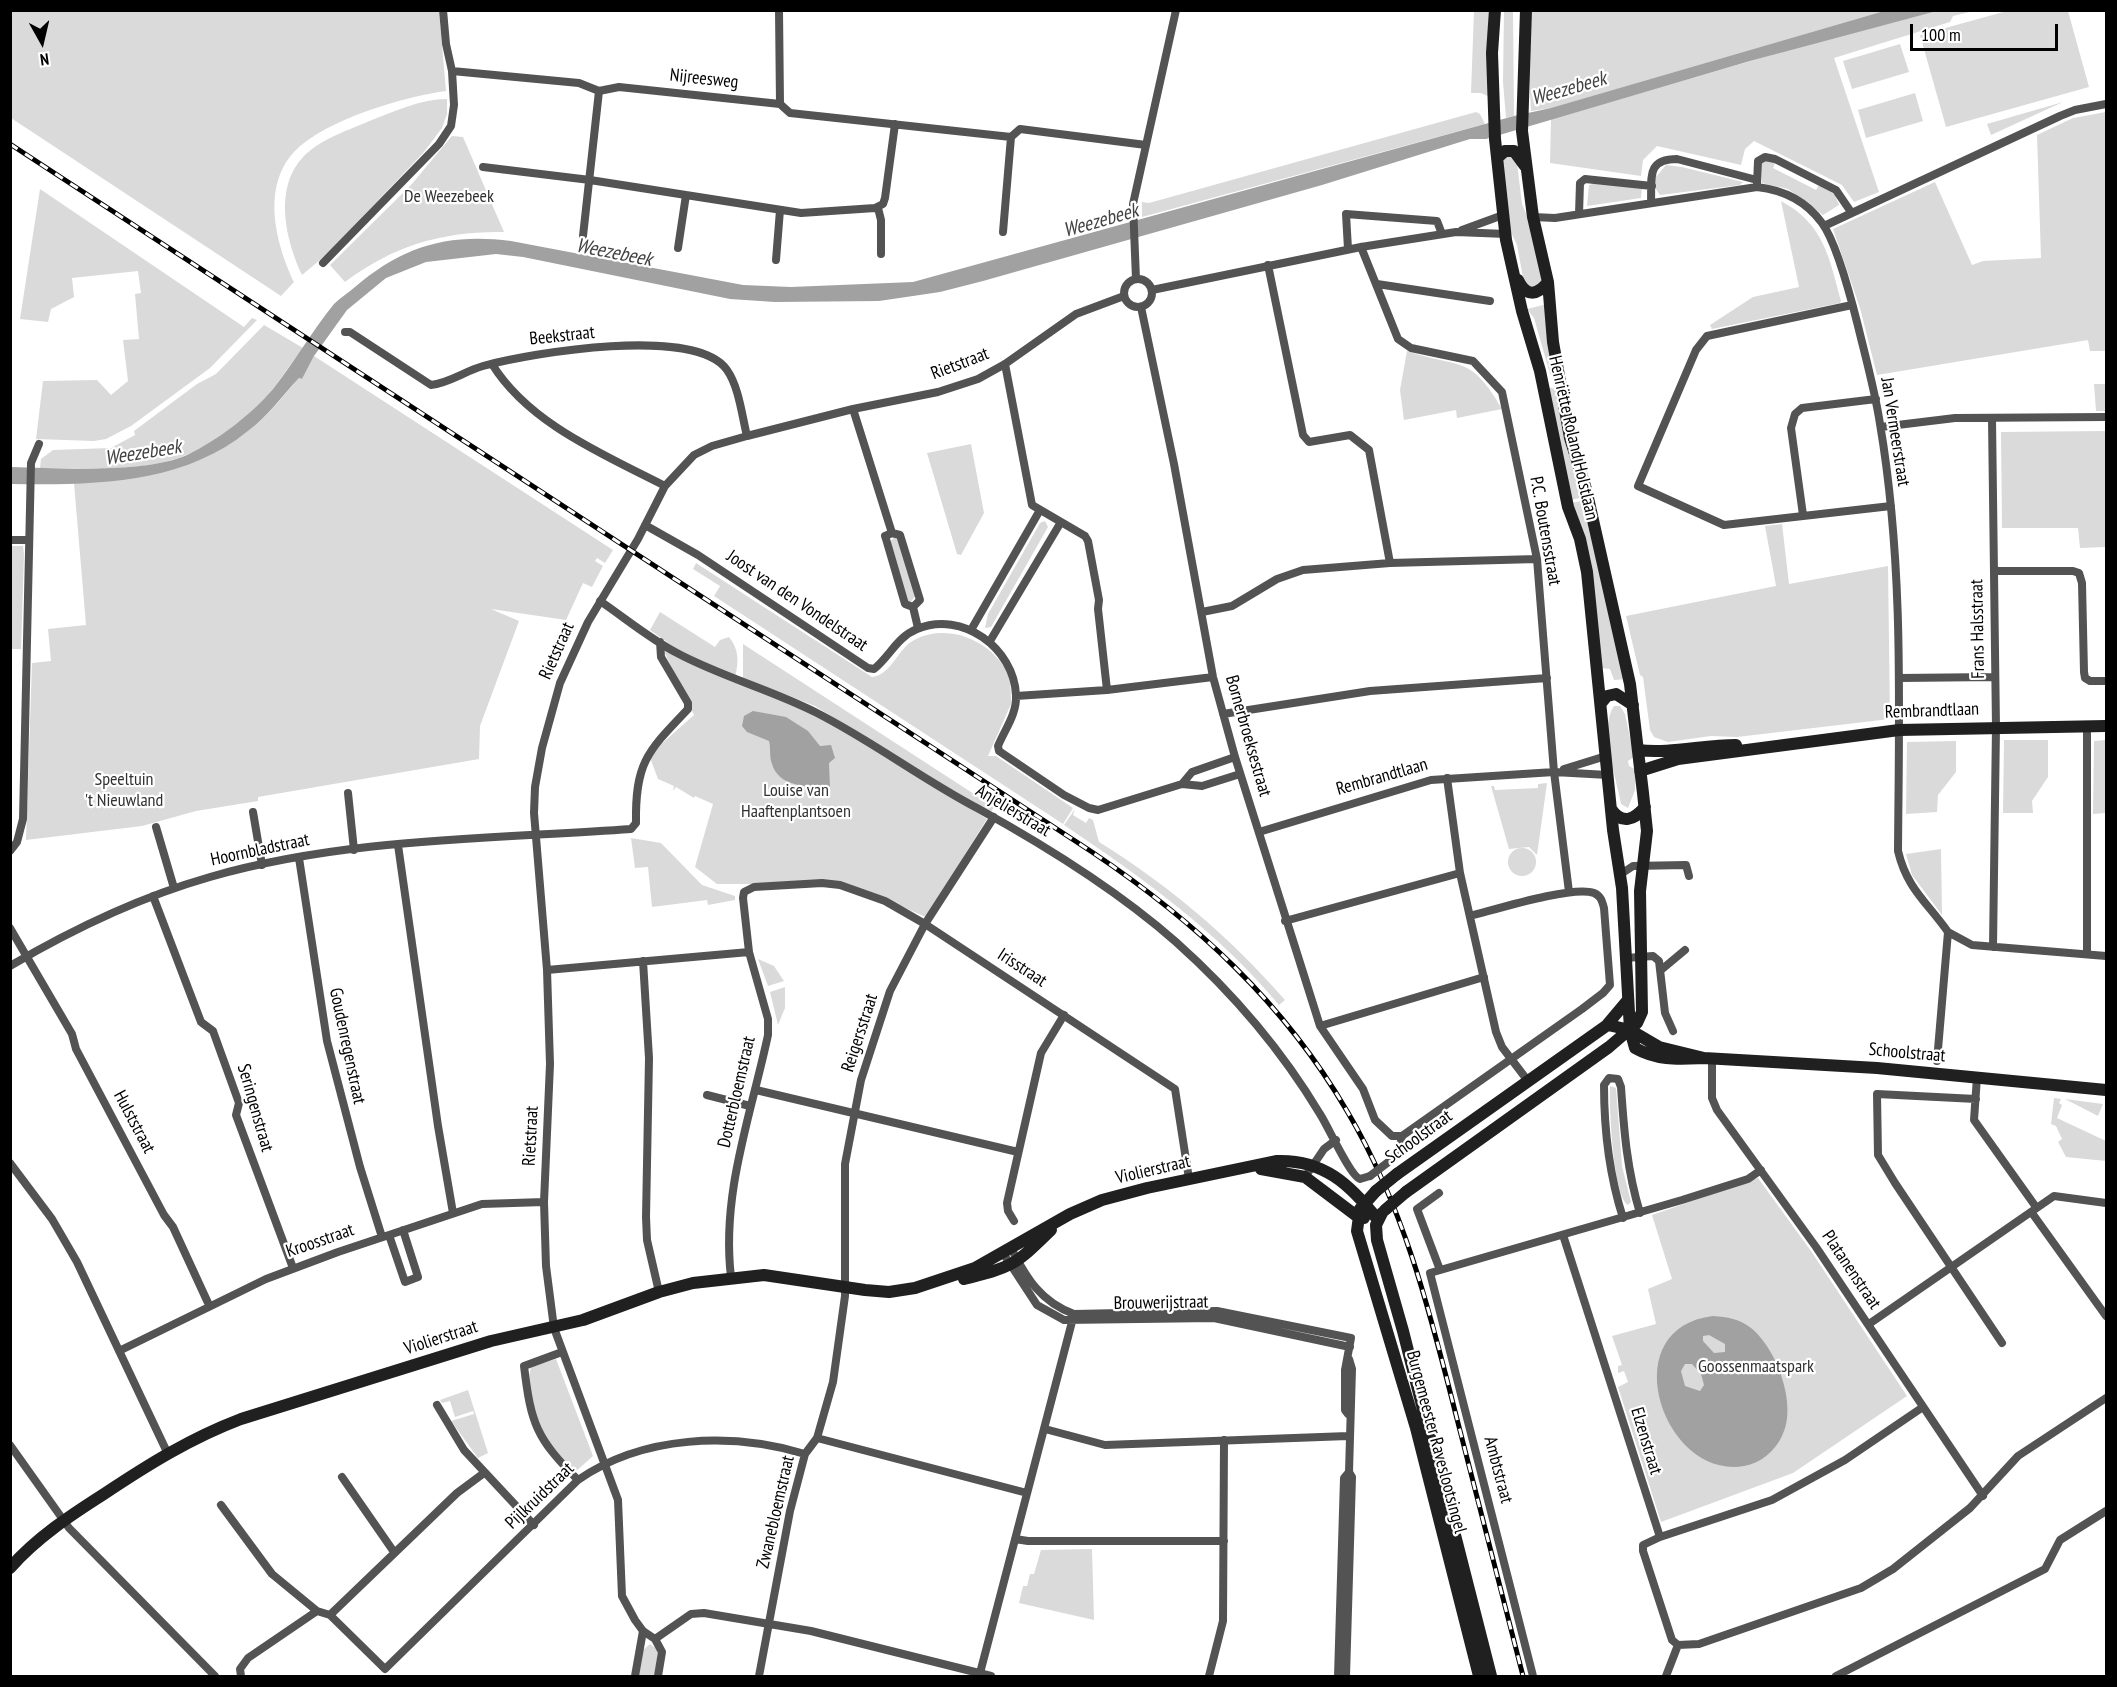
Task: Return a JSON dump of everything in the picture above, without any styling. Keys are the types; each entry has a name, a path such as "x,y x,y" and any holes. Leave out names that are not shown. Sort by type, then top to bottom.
{"main road":[{"name":"Henriëtte Roland Holstlaan","path":"1495,10 1492,53 1497,158 1503,215 1513,271 1540,370 1569,507 1580,539 1587,572 1602,702 1611,809 1621,874 1627,1001"},
{"name":"Henriëtte Roland Holstlaan","path":"1526,10 1522,111 1525,167 1534,222 1548,282 1553,342 1570,438 1586,489 1630,684 1645,807 1647,831 1642,866 1642,1012 1630,1030"},
{"path":"1497,158 1505,151 1514,151 1525,167"},
{"path":"1513,271 1522,288 1528,293 1540,292 1548,282"},
{"path":"1602,702 1607,696 1616,694 1633,705"},
{"name":"Rembrandtlaan","path":"1640,771 1678,759 1761,746 1899,730 2106,726"},
{"name":"Rembrandtlaan","path":"1638,750 1652,752 1704,745 1761,746"},
{"path":"1611,809 1617,817 1626,820 1635,817 1645,807"},
{"path":"1627,1001 1630,1030"},
{"path":"1608,1025 1627,1001"},
{"name":"Schoolstraat","path":"1358,1217 1364,1202 1397,1174 1608,1025 1630,1030 1659,1047 1708,1058 1877,1068 2106,1090"},
{"name":"Schoolstraat","path":"1381,1215 1406,1192 1527,1107 1630,1030"},
{"name":"Violierstraat","path":"925,1286 960,1274 1007,1251 1070,1214 1102,1200 1276,1161 1295,1160 1324,1168 1381,1215"},
{"name":"Violierstraat","path":"1246,1168 1273,1169 1305,1177 1358,1217 1381,1215"},
{"name":"Violierstraat","path":"10,1568 32,1546 63,1521 167,1452 241,1419 491,1341 554,1328 659,1292 732,1277 764,1275 889,1292 953,1282 1014,1264 1070,1214"},
{"name":"Burgemeester Raveslootsingel","path":"1381,1215 1377,1240 1403,1331 1491,1677"},
{"name":"Burgemeester Raveslootsingel","path":"1358,1217 1357,1231 1416,1428 1479,1677"}],"street":[{"path":"323,263 451,126 454,105 452,71 446,44 443,10"},
{"path":"779,10 780,104"},
{"path":"1136,279 1132,213 1176,10"},
{"name":"Nijreesweg","path":"452,71 579,83 599,91 620,87 780,104 790,112 1011,137 1020,129 1146,146"},
{"path":"583,236 599,91"},
{"path":"1824,226 2068,113 2106,104"},
{"path":"881,254 881,220 878,208 885,198 895,124"},
{"path":"1003,232 1011,137"},
{"path":"1757,183 1758,161 1765,157 1775,159 1836,190 1851,212"},
{"name":"Jan Vermeerstraat","path":"1652,202 1653,167 1665,159 1677,159 1792,196 1824,226 1852,305 1876,399 1891,506 1898,601 1898,851 1908,882 1948,932"},
{"path":"483,167 590,180 805,213 878,208"},
{"path":"1579,214 1580,183 1585,179 1652,186"},
{"name":"Jan Vermeerstraat","path":"1534,222 1757,183"},
{"path":"678,248 686,195"},
{"path":"776,260 780,210"},
{"path":"1348,249 1346,214 1437,222 1442,234"},
{"path":"1456,232 1503,215"},
{"path":"1152,291 1348,249 1456,232 1506,234"},
{"name":"P.C. Boutensstraat","path":"1361,247 1398,339 1411,348 1473,361 1502,392 1537,559 1554,772 1569,892"},
{"path":"1268,265 1303,435 1309,442 1350,435 1369,450 1390,563"},
{"path":"1136,279 1147,282 1152,291 1150,301 1141,307 1130,305 1124,296 1126,285 1136,279"},
{"path":"1377,284 1490,301"},
{"name":"Rietstraat","path":"655,1639 643,1631 622,1596 618,1500 554,1328 546,1266 544,1202 550,1064 547,970 535,836 535,788 555,697 588,622 645,525 664,486 694,455 712,446 747,436 853,409 948,389 978,379 1005,364 1076,314 1124,296"},
{"path":"1852,305 1707,336 1696,350 1638,486 1724,525 1891,506"},
{"name":"Bornerbroeksestraat","path":"1141,307 1150,337 1213,676 1285,921 1320,1026 1363,1089 1375,1120 1392,1136 1402,1136"},
{"name":"Beekstraat","path":"345,332 350,332 428,384 435,385 492,364 533,355 607,347 675,346 700,351 713,357 728,371 747,436"},
{"path":"492,364 525,403 550,421 593,449 664,486"},
{"path":"1005,364 1032,506 1085,536 1088,541 1099,600 1107,690"},
{"path":"1803,515 1791,428 1795,414 1802,408 1876,399"},
{"path":"853,409 892,533"},
{"path":"1881,427 1955,418 2106,417"},
{"name":"Frans Halsstraat","path":"1992,419 1996,727 1993,947"},
{"path":"10,851 17,842 23,819 31,462 39,444"},
{"path":"971,630 1040,510"},
{"path":"990,641 1061,522"},
{"name":"Joost van den Vondelstraat","path":"645,525 698,555 868,668 874,669 902,638 918,628"},
{"path":"892,533 900,535 920,600 913,607 905,604 885,536 892,533"},
{"path":"10,540 29,540"},
{"path":"1202,612 1232,606 1289,573 1390,563 1537,559"},
{"path":"1994,571 2073,570 2079,573 2082,583 2085,678 2090,681 2106,681"},
{"name":"Anjelierstraat","path":"600,601 660,642 735,680 819,714 994,817 1132,906 1215,979 1279,1053 1336,1140 1351,1174 1360,1179 1370,1176"},
{"path":"913,607 918,628 944,624 971,630 990,641 1012,671 1016,696 1015,707 998,746 999,751 1089,808 1113,807 1182,784 1202,786 1240,774"},
{"name":"Hoornbladstraat","path":"10,966 96,920 153,896 174,888 262,865 398,845 631,829 636,824 636,796 641,767 648,752 688,709 688,703 661,657 660,642"},
{"path":"1016,696 1107,690 1213,676"},
{"path":"1899,678 1995,677"},
{"path":"1223,714 1370,691 1547,678"},
{"path":"2087,727 2087,954"},
{"name":"Rembrandtlaan","path":"1554,772 1606,756"},
{"path":"1182,784 1192,772 1235,757"},
{"name":"Rembrandtlaan","path":"1259,832 1420,782 1447,778 1554,772 1608,775"},
{"path":"1447,778 1460,873 1499,1040 1528,1081"},
{"path":"348,794 354,850"},
{"path":"253,812 262,865"},
{"name":"Reigersstraat","path":"845,1287 845,1164 861,1080 890,991 925,924 994,817"},
{"path":"156,827 174,888"},
{"path":"398,845 438,1126 453,1213"},
{"name":"Goudenregenstraat","path":"299,858 327,1041 357,1156 405,1281 418,1277 402,1230"},
{"path":"1621,874 1630,867 1686,865 1689,876"},
{"path":"1285,921 1460,873"},
{"name":"Irisstraat","path":"754,887 822,883 840,885 885,901 925,924 1175,1089 1189,1179"},
{"name":"Dotterbloemstraat","path":"732,1277 728,1232 730,1201 768,1035 768,1019 749,952 743,898 744,892 754,887"},
{"path":"1470,916 1569,892"},
{"name":"Schoolstraat","path":"1370,1176 1391,1160 1399,1150 1402,1136 1512,1060 1608,987 1604,908 1599,896 1588,892 1569,892"},
{"name":"Seringenstraat","path":"153,896 201,1022 213,1031 239,1103 236,1115 293,1268"},
{"name":"Hulststraat","path":"10,928 72,1034 76,1049 164,1215 173,1227 209,1305"},
{"path":"1937,1061 1948,932 1972,945 2106,956"},
{"path":"1661,970 1685,950"},
{"path":"547,970 749,952"},
{"path":"1626,958 1653,956 1659,961 1665,1013 1673,1031"},
{"path":"643,961 650,1058 647,1240 659,1292"},
{"path":"1320,1026 1484,977"},
{"path":"1014,1221 1008,1211 1007,1203 1041,1053 1064,1015"},
{"name":"Platanenstraat","path":"1708,1058 1714,1104 1869,1324 1983,1496"},
{"path":"1977,1077 1974,1120 2106,1316"},
{"path":"1623,1218 1611,1179 1606,1147 1604,1085 1609,1078 1618,1079 1621,1087 1626,1154 1640,1213"},
{"path":"756,1090 1018,1152"},
{"path":"1976,1099 1877,1094 1878,1155 2002,1342"},
{"path":"707,1095 750,1106"},
{"path":"1305,1177 1324,1149 1336,1140"},
{"path":"10,1163 52,1219 77,1262 167,1452"},
{"path":"1439,1193 1417,1209 1440,1270 1640,1213 1748,1179 1761,1170"},
{"path":"1869,1324 2034,1210 2060,1195 2106,1203"},
{"name":"Kroosstraat","path":"119,1351 209,1305 293,1268 453,1213 499,1202 544,1202"},
{"name":"Elzenstraat","path":"1563,1235 1660,1537"},
{"name":"Brouwerijstraat","path":"1007,1251 1037,1305 1054,1317 1217,1311 1350,1347 1345,1390 1348,1436"},
{"name":"Ambtstraat","path":"1440,1270 1430,1273 1533,1677"},
{"name":"Zwanebloemstraat","path":"759,1677 790,1511 804,1454 817,1438 833,1382 845,1287"},
{"path":"980,1673 1073,1318"},
{"path":"562,1352 524,1366 530,1410 544,1442 578,1480"},
{"path":"1923,1407 1845,1460 1772,1500 1646,1542 1643,1545 1643,1551 1672,1640 1678,1645 1699,1644 1861,1588 1893,1569 1983,1496 2018,1456 2106,1398"},
{"path":"437,1405 464,1450 534,1525"},
{"path":"1045,1429 1105,1445 1348,1436 1348,1472 1344,1478 1338,1677"},
{"path":"817,1438 1027,1493"},
{"path":"1209,1677 1223,1621 1224,1440"},
{"name":"Pijlkruidstraat","path":"386,1673 578,1480 605,1462 638,1450 702,1442 755,1442 804,1454"},
{"path":"10,1445 63,1521 215,1677"},
{"path":"1346,1677 1352,1477 1348,1472"},
{"path":"330,1615 457,1492 484,1473"},
{"path":"342,1477 394,1552"},
{"path":"221,1505 272,1574 317,1611 330,1615 386,1673"},
{"path":"1836,1677 2045,1569 2060,1540 2106,1511"},
{"path":"1016,1539 1049,1542 1224,1541"},
{"path":"241,1677 240,1669 248,1658 317,1611"},
{"path":"658,1677 662,1652 655,1639 691,1614 704,1614 811,1631 991,1677"},
{"path":"635,1677 643,1631"},
{"path":"1666,1677 1678,1645"}],"green space":[{"path":"10,11 439,11 446,91 387,104 344,120 307,140 294,152 284,166 275,199 277,234 294,282 281,296 11,118"},
{"path":"1474,11 1492,11 1490,97 1481,93 1471,93"},
{"path":"1504,11 1513,11 1514,116 1506,118 1503,82"},
{"path":"1530,11 1884,11 1552,108 1531,111 1528,52"},
{"path":"1937,11 1974,11 1953,16 1950,22 1834,58 1879,192 1854,202 1842,185 1754,141 1745,149 1741,165 1657,146 1643,160 1641,176 1550,163 1551,119 1799,47"},
{"path":"2007,11 2068,11 2089,87 1946,127 1920,35"},
{"path":"1900,44 1909,72 1852,89 1843,61"},
{"path":"1915,93 1923,121 1866,138 1858,110"},
{"path":"447,99 447,114 442,128 424,152 327,254 302,275 287,231 285,199 294,170 303,157 326,140 399,109 418,103"},
{"path":"2063,102 1991,135 1987,124"},
{"path":"1476,112 1480,114 1485,124 1142,217 1142,202 1149,203"},
{"path":"2106,112 2106,351 2090,351 2088,340 1877,375 1860,308 1833,229 1935,182 1972,265 1983,261 2041,258 2037,135 2073,118"},
{"name":"De Weezebeek","path":"452,136 463,137 504,232 461,234 420,243 382,258 345,282 330,265 411,185"},
{"path":"1511,156 1517,163 1522,204 1530,223 1544,279 1534,288 1524,283 1517,245 1509,228 1502,158"},
{"path":"1776,161 1773,168 1816,190 1820,183 1835,195 1839,205 1823,215 1788,189 1762,183 1761,162"},
{"path":"1666,165 1743,182 1740,185 1660,195 1655,188 1655,178"},
{"path":"1589,185 1642,186 1641,198 1587,206"},
{"path":"40,189 244,327 252,318 257,320 210,368 131,426 106,439 94,441 36,439 43,381 97,380 111,395 128,381 123,340 139,339 135,294 141,293 138,271 72,278 74,297 51,309 48,322 20,319"},
{"path":"1781,201 1807,220 1823,243 1833,270 1840,303 1712,329 1710,325 1753,297 1799,287"},
{"path":"1547,304 1554,375 1550,374 1534,318 1527,309"},
{"path":"264,325 303,348 267,396 240,422 219,437 186,455 152,465 114,468 40,468 41,459 53,450 111,448 135,435 134,431 197,384 216,374"},
{"path":"1407,351 1451,362 1472,371 1491,391 1502,409 1457,418 1456,410 1404,420 1400,390"},
{"name":"Speeltuin 't Nieuwland","path":"314,356 613,550 605,563 597,558 595,561 603,566 592,587 583,583 566,620 491,609 519,621 480,726 479,759 258,797 258,801 196,811 142,826 26,840 32,663 51,661 48,629 86,625 74,483 143,476 188,464 209,455 229,444 262,419 299,378 302,379"},
{"path":"2094,384 2106,384 2106,411 2096,411"},
{"path":"1548,387 1558,390 1585,497 1570,500"},
{"path":"2106,431 2106,547 2080,548 2078,528 2002,528 2001,432"},
{"path":"971,444 984,513 961,555 957,554 927,453"},
{"path":"1586,500 1627,679 1614,680 1610,669 1601,668 1571,503"},
{"path":"1045,521 1048,527 991,627 985,628 988,614 1040,523"},
{"path":"1782,524 1789,584 1888,566 1890,719 1737,737 1711,736 1668,742 1654,737 1650,730 1643,677 1640,675 1626,616 1776,586 1765,526"},
{"path":"894,537 898,538 915,596 911,602 905,600 890,542"},
{"path":"11,546 23,546 24,554 21,649 11,649"},
{"path":"696,563 872,677 885,671 910,643 929,635 955,634 980,644 1000,661 1007,672 1011,688 1011,704 988,756 996,756 1073,808 1063,824 714,596 720,586 693,569"},
{"path":"660,612 715,647 720,640 729,637 735,646 737,656 735,677 675,648 650,630"},
{"path":"743,644 994,807 991,812 957,794 815,706 743,678"},
{"name":"Louise van Haaftenplantsoen","path":"662,647 853,734 904,764 987,819 926,917 849,884 717,884 695,867 713,804 695,796 694,798 676,787 673,791 674,786 658,779 649,755 694,715"},
{"path":"1614,706 1620,706 1625,714 1634,757 1628,761 1629,766 1635,769 1635,790 1628,808 1621,804 1608,741 1610,716"},
{"path":"2004,740 2048,740 2048,777 2032,801 2033,813 2003,813"},
{"path":"2106,740 2106,813 2093,814 2094,741"},
{"path":"1956,741 1956,772 1938,795 1937,812 1906,814 1907,742"},
{"path":"1547,783 1537,855 1529,847 1509,849 1491,786 1494,786 1495,790 1538,788 1538,784"},
{"path":"1075,809 1073,815 1086,823 1089,818 1093,820 1099,842 1150,876 1198,914 1243,955 1285,1000 1279,1005 1255,978 1205,930 1151,886 1064,825"},
{"path":"631,838 661,843 702,885 735,896 735,900 708,905 707,900 652,907 648,867 635,868"},
{"path":"1522,848 1532,852 1536,862 1532,872 1522,876 1512,872 1508,862 1512,852"},
{"path":"1941,849 1942,915 1912,875 1906,854"},
{"path":"758,959 774,966 784,981 768,986"},
{"path":"785,987 785,1008 778,1025 770,992"},
{"path":"1610,1086 1616,1088 1622,1166 1631,1202 1628,1205 1623,1198 1615,1168"},
{"path":"2054,1098 2061,1099 2059,1103 2062,1105 2057,1118 2106,1141 2106,1161 2066,1157 2058,1142 2062,1139 2056,1126 2051,1124"},
{"path":"2065,1099 2103,1104 2098,1116"},
{"name":"Goossenmaatspark","path":"1758,1178 1811,1251 1907,1396 1793,1473 1661,1522 1618,1387 1628,1382 1624,1371 1618,1373 1618,1366 1622,1365 1612,1336 1656,1324 1648,1289 1672,1279 1652,1215"},
{"path":"556,1359 593,1456 574,1473 547,1439 530,1395 531,1367"},
{"path":"468,1390 488,1453 478,1458 451,1421 474,1414 473,1411 455,1417 450,1401 442,1403 440,1400"},
{"path":"1092,1549 1094,1620 1019,1603 1023,1586 1027,1586 1030,1574 1034,1574 1041,1550"},
{"path":"650,1644 658,1650 655,1676 638,1676 643,1650"}],"shaded area":[{"path":"1884,11 1937,11 1750,61 1486,139 1470,139 1322,185 940,292 879,301 775,302 730,299 523,257 496,254 426,262 386,278 347,310 314,356 302,379 299,378 255,425 222,449 195,462 165,472 135,478 73,484 11,484 11,467 76,469 148,465 169,461 199,449 233,426 264,399 334,304 391,261 427,246 467,239 511,241 743,285 791,287 913,282 1514,116 1551,108"},
{"path":"753,711 786,717 808,731 820,746 831,745 835,758 829,763 830,787 796,784 781,778 772,764 769,741 747,732 742,726 744,716"},
{"path":"1713,1316 1733,1319 1751,1328 1769,1350 1782,1379 1788,1409 1782,1436 1776,1447 1762,1459 1744,1466 1715,1464 1691,1450 1672,1428 1660,1401 1657,1372 1664,1346 1682,1326","holes":["1709,1335 1725,1344 1725,1352 1714,1353 1703,1341 1703,1336","1685,1364 1692,1364 1701,1374 1704,1385 1700,1391 1685,1386 1681,1371"]}],"railway":[{"path":"10,144 1092,852 1166,906 1234,967 1266,1000 1322,1072 1367,1147 1400,1222 1447,1379 1523,1676"}],"water label":[{"name":"Weezebeek","path":"1569,89"},
{"name":"Weezebeek","path":"1101,221"},
{"name":"Weezebeek","path":"614,253"},
{"name":"Weezebeek","path":"143,453"}]}
